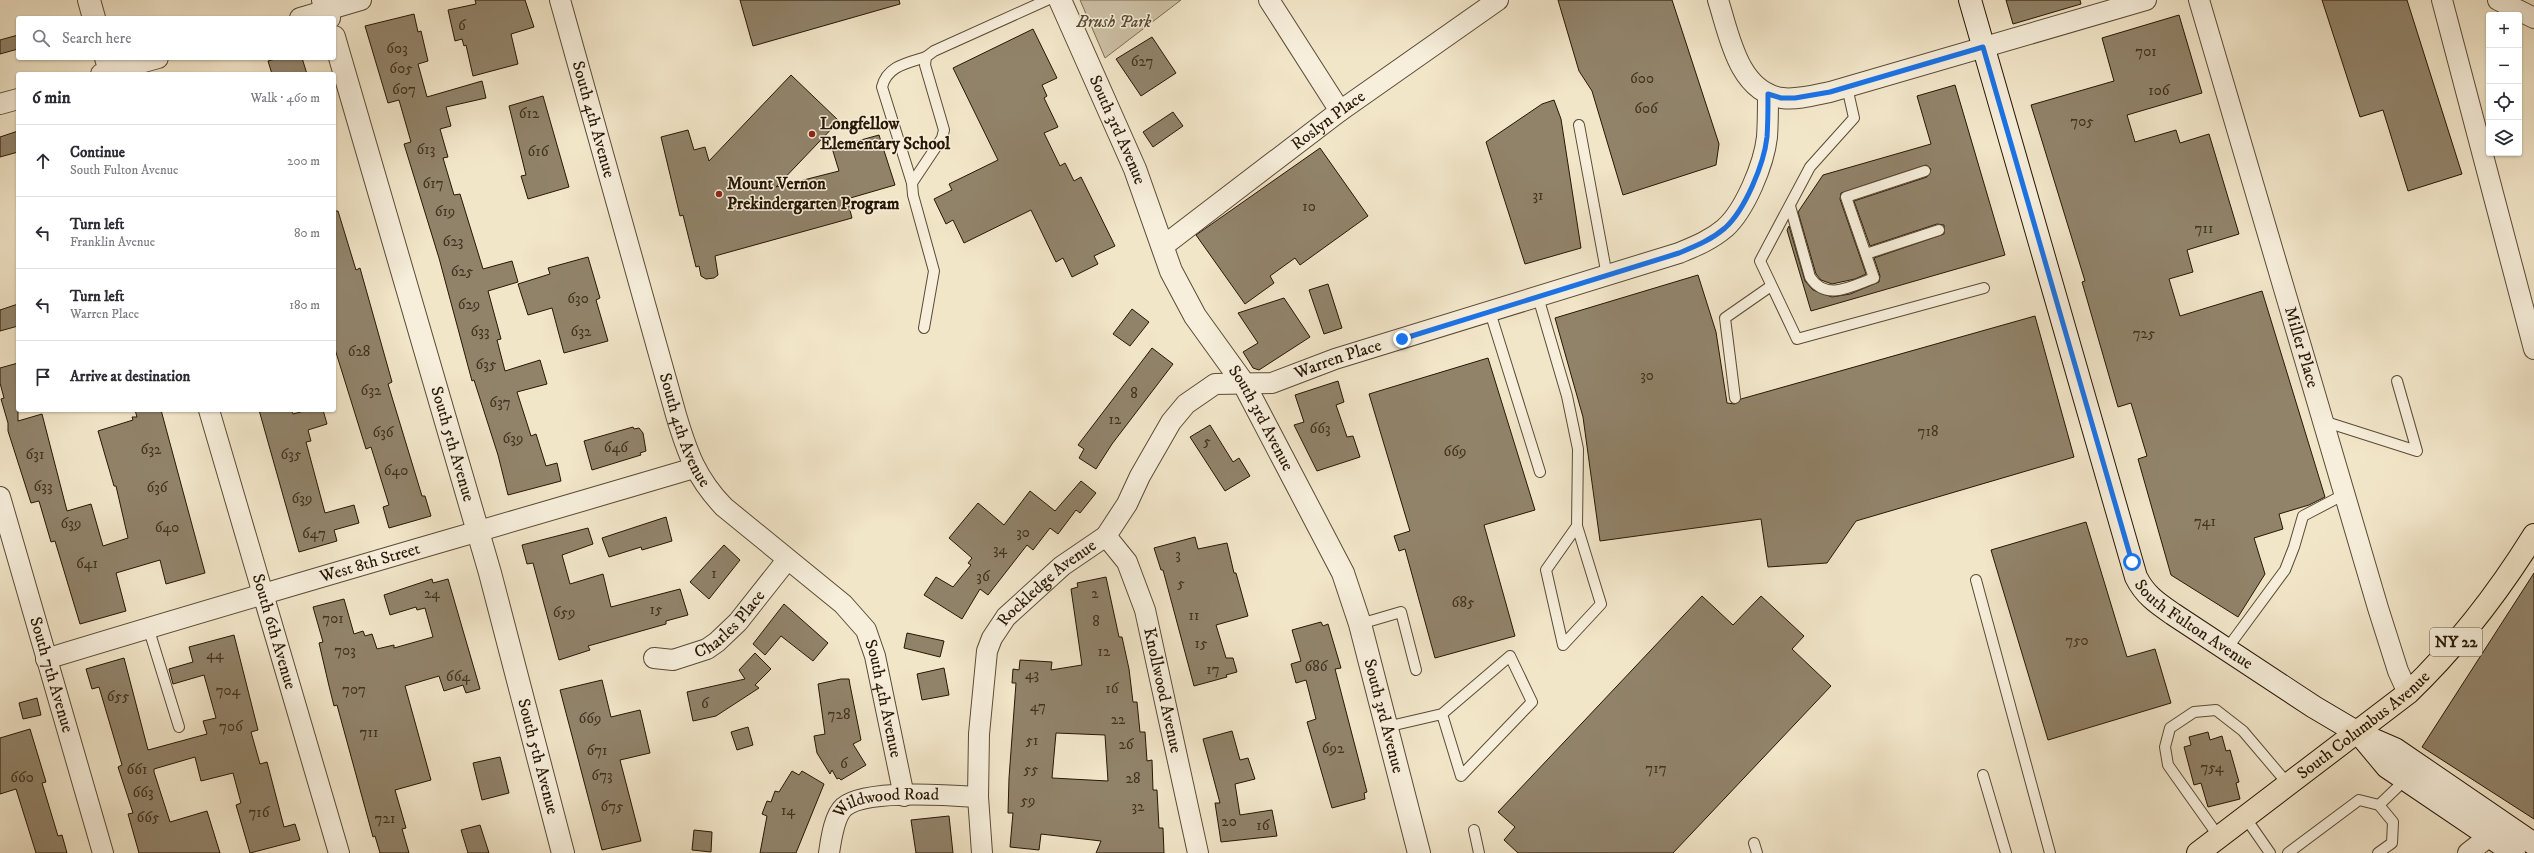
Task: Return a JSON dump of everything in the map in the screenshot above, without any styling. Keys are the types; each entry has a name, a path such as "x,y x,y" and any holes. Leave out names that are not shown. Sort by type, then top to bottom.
{"main road":[{"name":"South Columbus Avenue","path":"2198,853 2408,694 2433,669 2486,606 2534,535"}],"street":[{"path":"89,0 93,16"},
{"path":"306,16 361,0"},
{"name":"South 4th Avenue","path":"560,0 676,415 694,468 711,493 724,507 787,560 843,604 866,630 875,656 904,796"},
{"name":"South 3rd Avenue","path":"1060,0 1136,169 1171,271 1195,316 1244,384 1343,573 1360,624 1419,853"},
{"path":"1269,0 1340,112"},
{"name":"Roslyn Place","path":"1162,247 1340,112 1498,0"},
{"path":"1718,0 1736,59 1746,76 1768,94 1781,98 1795,98 1847,87 2146,0"},
{"name":"South Fulton Avenue","path":"1970,0 1983,47 1993,75 2047,273 2136,578 2143,590 2151,599 2314,707 2358,733 2395,749 2496,830 2514,853"},
{"name":"Miller Place","path":"2198,0 2398,671 2408,694"},
{"path":"2442,0 2534,349"},
{"path":"2498,0 2534,18"},
{"name":"South 5th Avenue","path":"336,44 519,679 563,853"},
{"path":"107,69 149,60"},
{"name":"Warren Place","path":"1244,384 1272,383 1335,359 1607,276 1679,253 1706,242 1725,228 1739,212 1767,138 1768,94"},
{"path":"0,104 16,100"},
{"name":"Rockledge Avenue","path":"982,853 978,796 979,734 987,651 992,638 1006,616 1062,566 1106,536 1127,504 1140,476 1171,422 1186,404 1215,384 1232,382 1244,384"},
{"name":"South 6th Avenue","path":"210,412 261,593 339,853"},
{"name":"West 8th Street","path":"46,659 261,593 477,533 694,468"},
{"name":"South 7th Avenue","path":"0,497 103,853"},
{"name":"Knollwood Avenue","path":"1106,536 1127,562 1145,610 1198,853"},
{"name":"Charles Place","path":"654,658 673,660 707,649 738,622 787,560"},
{"name":"South Fulton Avenue","path":"2358,733 2387,766 2406,780 2496,830 2534,844"},
{"name":"Wildwood Road","path":"829,853 838,815 844,807 854,801 876,797 978,796"},
{"path":"2468,853 2496,830"}],"lane":[{"path":"924,328 934,271 913,195 912,183 882,87 885,76 893,69 926,57 934,51 1047,0"},
{"path":"912,183 942,138 944,130 925,65 926,57"},
{"path":"1847,87 1854,118 1810,167 1760,261 1797,339 1984,288"},
{"path":"1579,125 1607,276"},
{"path":"1790,206 1810,277 1816,286 1824,290 1837,291 1874,278 1846,197 1925,172"},
{"path":"1866,254 1939,230"},
{"path":"1735,398 1725,318 1771,286"},
{"path":"1538,297 1566,396 1578,449 1577,526 1601,604 1563,645 1546,570 1577,526"},
{"path":"1490,312 1540,472"},
{"path":"2323,420 2417,451 2397,381"},
{"path":"2226,650 2284,570 2294,547 2303,516 2345,494"},
{"path":"1976,580 2050,853"},
{"path":"1360,624 1401,612 1416,670"},
{"path":"148,627 179,726"},
{"path":"1386,727 1442,714 1510,656 1532,702 1461,776 1442,714"},
{"path":"2219,837 2168,765 2166,746 2170,728 2194,712 2216,710 2243,731 2288,784"},
{"path":"1983,775 2006,853"},
{"path":"2379,805 2406,780"},
{"path":"2288,853 2359,800 2379,805 2393,822 2392,843 2378,853"},
{"path":"2244,817 2270,853"},
{"path":"1474,830 1479,853"}],"green space":[{"name":"Brush Park","path":"1080,0 1181,0 1105,58"}],"building":[{"path":"475,0 525,0 534,27 511,34 518,64 473,76 466,45 464,46 462,39 455,41 448,10 476,4"},
{"path":"740,0 899,0 900,4 753,46"},
{"path":"1558,0 1672,0 1719,144 1716,165 1623,195 1592,91 1579,71"},
{"path":"2006,0 2080,0 2081,4 2013,24"},
{"path":"2322,0 2407,0 2462,174 2408,191 2383,110 2360,117"},
{"path":"414,14 418,32 421,31 428,61 418,64 427,97 482,81 486,98 446,107 451,126 440,129 448,157 443,158 454,195 460,194 483,269 512,261 518,282 488,291 501,339 497,340 505,371 540,360 547,384 517,392 531,436 536,434 546,466 557,463 561,481 508,495 498,455 474,380 472,381 439,258 404,144 411,142 399,100 388,103 365,26"},
{"path":"2179,15 2202,93 2127,115 2135,142 2176,130 2180,143 2209,134 2239,234 2187,250 2193,272 2169,279 2180,316 2262,291 2325,497 2309,505 2279,514 2283,529 2254,538 2265,574 2238,617 2171,575 2138,459 2147,456 2131,403 2118,407 2082,282 2085,281 2031,105 2114,81 2102,38"},
{"path":"1033,29 1057,78 1042,85 1047,96 1044,98 1058,127 1044,133 1060,166 1065,163 1074,181 1081,177 1115,246 1094,256 1098,264 1072,277 1063,258 1056,262 1031,210 964,243 953,220 946,224 934,199 952,190 949,184 998,160 953,68"},
{"path":"16,36 16,50 0,54 0,40"},
{"path":"1152,37 1176,73 1141,96 1116,59"},
{"path":"303,60 306,72 271,72 268,61"},
{"path":"791,75 839,121 776,187 839,171 832,148 879,135 895,185 847,199 852,218 715,256 718,275 714,278 706,279 701,276 699,266 696,267 683,215 680,216 661,137 688,130 694,150 705,147 709,161"},
{"path":"1955,85 2005,255 1811,311 1787,230 1789,226 1805,281 1813,290 1832,297 1850,294 1879,282 1880,276 1874,258 1944,234 1944,225 1937,224 1870,246 1854,201 1927,177 1931,169 1926,165 1841,193 1840,199 1866,274 1855,279 1832,284 1821,280 1816,274 1798,212 1823,175 1931,144 1917,96"},
{"path":"543,96 569,187 528,199 521,176 526,175 509,106"},
{"path":"1554,100 1561,119 1581,248 1525,264 1486,142 1542,104"},
{"path":"1173,112 1183,126 1153,147 1143,132"},
{"path":"16,132 16,153 0,157 0,137"},
{"path":"1320,148 1368,216 1300,265 1295,258 1270,276 1274,283 1245,304 1196,235"},
{"path":"336,211 338,211 356,270 360,268 392,382 388,384 422,496 425,496 431,516 389,528 383,507 389,505 371,447 366,449 336,352"},
{"path":"588,257 600,298 596,300 608,341 564,353 552,308 528,315 518,284 550,274 548,268"},
{"path":"1698,275 1716,332 1727,403 1735,404 1741,399 2035,316 2074,457 1856,521 1827,563 1768,567 1761,519 1600,541 1583,417 1555,318"},
{"path":"1328,284 1342,328 1324,334 1309,290"},
{"path":"1284,298 1310,337 1259,370 1253,368 1243,352 1258,343 1238,313"},
{"path":"16,305 16,327 0,331 0,310"},
{"path":"1132,309 1149,322 1130,346 1113,334"},
{"path":"1152,348 1173,364 1112,444 1096,469 1079,458 1084,449 1078,445"},
{"path":"1488,358 1535,510 1484,525 1515,636 1435,658 1405,549 1399,551 1394,536 1410,531 1369,394"},
{"path":"16,364 16,412 18,412 18,421 42,414 67,511 91,504 103,546 128,538 116,486 114,486 98,431 133,420 132,417 137,417 136,412 162,412 205,573 166,584 160,560 116,573 126,611 80,624 55,541 51,542 39,501 31,503 8,431 8,423 1,399 4,398 0,383 0,368"},
{"path":"1338,381 1344,402 1336,405 1347,437 1353,436 1360,457 1317,471 1294,425 1304,422 1295,395"},
{"path":"260,412 292,412 293,414 300,412 324,412 327,424 308,430 311,441 306,442 325,513 354,505 359,523 334,530 337,541 299,552"},
{"path":"1210,425 1233,462 1239,458 1250,476 1225,491 1190,437"},
{"path":"633,427 634,429 639,428 643,433 646,451 640,453 641,455 592,470 584,441"},
{"path":"1081,481 1096,493 1080,513 1076,510 1058,534 1050,528 1033,550 1027,545 988,595 980,589 962,619 924,595 936,577 953,587 971,565 968,563 972,558 949,538 978,503 1004,525 1030,491 1055,511"},
{"path":"666,517 672,541 642,550 641,547 609,557 602,538"},
{"path":"2086,522 2127,657 2155,649 2171,703 2048,740 1991,550"},
{"path":"588,528 593,544 562,555 570,584 603,574 611,607 680,589 688,615 666,621 666,624 588,646 590,650 559,660 533,563 527,564 522,545"},
{"path":"1195,537 1198,549 1227,543 1234,573 1236,573 1248,616 1216,625 1226,658 1233,658 1237,672 1226,675 1227,677 1194,686 1163,570 1161,570 1154,548"},
{"path":"724,545 740,560 709,599 690,582"},
{"path":"2534,573 2534,819 2422,747"},
{"path":"1106,577 1119,637 1122,637 1129,669 1133,702 1137,702 1140,732 1145,732 1147,761 1152,760 1153,790 1157,790 1159,828 1163,828 1164,853 1096,853 1101,841 1041,834 1039,850 1010,847 1013,813 1008,813 1009,778 1016,683 1012,683 1013,669 1019,670 1020,660 1052,662 1051,670 1082,665 1071,589 1078,587 1077,583","holes":["1056,733 1105,735 1108,781 1052,778"]},
{"path":"432,579 433,583 448,579 480,689 466,693 463,685 444,691 439,676 405,686 431,780 395,790 406,828 402,829 409,853 380,853 375,836 373,837 337,705 334,706 319,643 323,642 313,607 344,599 354,634 363,631 365,636 372,634 377,649 394,645 394,648 433,637 425,608 417,610 416,607 390,615 384,595"},
{"path":"1702,596 1733,625 1761,596 1804,636 1792,649 1831,686 1673,853 1518,853 1504,840 1515,827 1498,812"},
{"path":"784,604 828,643 813,661 781,636 765,655 753,644"},
{"path":"1321,622 1323,626 1328,624 1341,668 1335,669 1367,792 1364,793 1365,799 1332,808 1307,722 1316,719 1306,680 1296,683 1291,664 1301,661 1292,630"},
{"path":"907,633 944,641 940,657 904,648"},
{"path":"234,635 258,730 251,732 260,764 267,762 284,827 295,824 300,840 250,853 236,805 241,803 233,773 201,781 195,757 154,769 154,772 170,822 207,811 220,853 139,853 128,814 133,813 118,767 122,765 99,687 92,689 86,669 124,658 148,750 207,734 203,721 216,718 204,675 173,684 169,669 193,662 189,647"},
{"path":"755,653 771,669 755,685 759,688 716,716 693,721 687,692 745,679 739,670"},
{"path":"944,668 949,695 922,700 917,674"},
{"path":"841,679 849,679 861,740 853,744 866,765 841,780 839,778 837,779 832,770 830,774 817,753 814,736 825,734 818,684"},
{"path":"602,680 611,717 640,710 650,753 620,760 641,841 602,850 560,690"},
{"path":"37,698 41,715 23,719 19,703"},
{"path":"748,727 753,745 737,750 731,732"},
{"path":"30,729 46,782 42,783 58,836 62,835 67,853 36,853 16,789 0,794 0,738"},
{"path":"1232,731 1240,760 1248,758 1255,779 1235,784 1240,815 1272,810 1277,836 1221,842 1215,803 1220,803 1203,739"},
{"path":"2208,732 2210,740 2222,736 2226,751 2230,750 2239,782 2236,783 2240,799 2208,807 2201,783 2194,785 2184,747 2191,745 2189,737"},
{"path":"500,757 509,793 482,800 473,763"},
{"path":"792,771 799,775 802,771 824,784 796,853 760,853 767,816 762,814 767,801 771,802 775,791 779,792"},
{"path":"949,816 953,853 916,853 911,820"},
{"path":"480,825 489,853 468,853 461,830"},
{"path":"694,830 712,832 711,852 692,850"}],"place":[{"name":"Longfellow Elementary School","path":"812,134"},
{"name":"Mount Vernon Prekindergarten Program","path":"719,194"}],"route":[{"path":"1402,339 1679,253 1706,242 1725,228 1739,212 1750,188 1767,138 1768,94 1781,98 1795,98 1830,92 1983,47 1993,75 2049,281 2132,562"}]}
